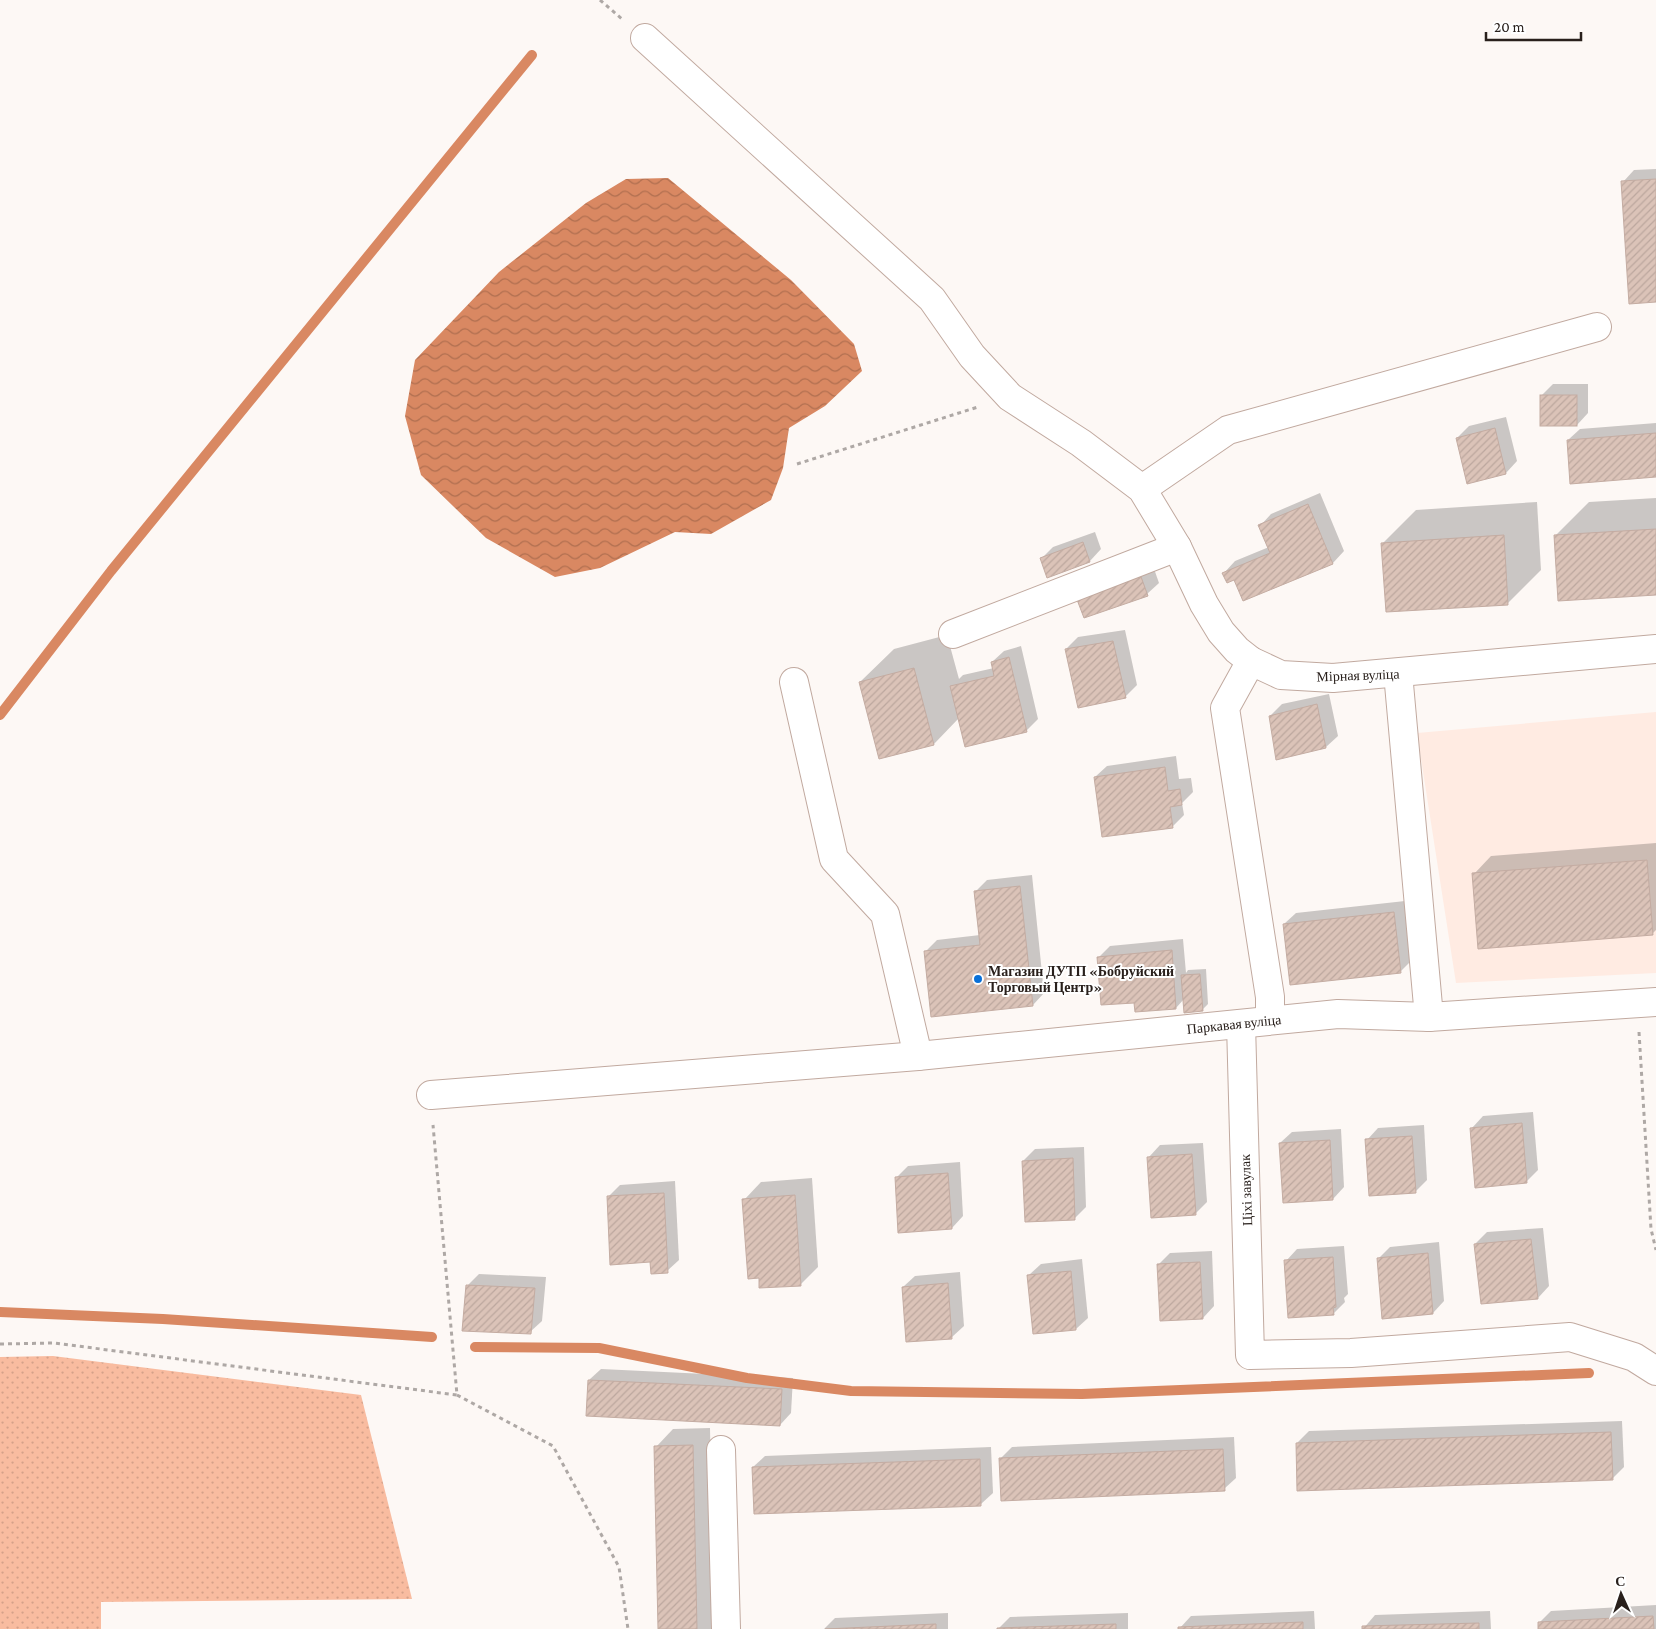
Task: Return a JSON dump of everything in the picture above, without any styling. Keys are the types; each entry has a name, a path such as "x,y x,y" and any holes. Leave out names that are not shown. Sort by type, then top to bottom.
{"street":[{"path":"645,38 932,299 972,356 1010,397 1081,443 1142,489 1228,430 1597,327"},
{"name":"Мірная вуліца","path":"1142,489 1177,547 1204,604 1221,632 1251,661 1281,675 1333,678 1656,649"},
{"path":"953,634 1177,547"},
{"path":"1251,661 1225,708 1270,997 1270,1020"},
{"path":"1398,673 1429,1017"},
{"path":"794,682 834,859 885,914 918,1056"},
{"name":"Паркавая вуліца","path":"431,1095 918,1056 1338,1014 1429,1017 1647,1002"},
{"name":"Ціхі завулак","path":"1241,1024 1250,1355 1351,1352 1570,1337 1634,1357 1656,1371"},
{"path":"721,1450 726,1629"}],"path":[{"path":"797,464 1010,397"},
{"path":"1647,1002 1651,1229 1656,1250"},
{"path":"431,1095 457,1395"},
{"path":"0,1344 54,1343 457,1395 553,1446 619,1567 628,1629"}],"shaded area":[{"path":"1656,712 1656,973 1456,983 1417,733"},
{"path":"53,1356 361,1395 412,1599 101,1602 101,1629 0,1629 0,1357"}],"water":[{"path":"668,178 791,280 854,344 862,371 825,406 789,428 783,468 771,500 711,534 675,532 600,568 555,577 486,538 421,475 405,416 415,360 499,272 586,203 626,179"}],"building":[{"path":"1656,179 1656,302 1629,304 1621,181"},
{"path":"1540,395 1577,395 1577,426 1540,426"},
{"path":"1495,428 1506,474 1467,484 1456,438"},
{"path":"1656,433 1656,477 1570,484 1567,440"},
{"path":"1308,504 1333,564 1243,601 1234,580 1227,583 1222,573 1270,553 1258,525"},
{"path":"1656,529 1656,595 1558,601 1554,535"},
{"path":"1504,535 1508,605 1386,612 1381,543"},
{"path":"1083,542 1090,562 1047,578 1040,558"},
{"path":"1140,574 1148,596 1084,618 1076,597"},
{"path":"1113,641 1126,698 1078,708 1065,649"},
{"path":"1009,657 1027,732 965,747 950,686 994,676 991,662"},
{"path":"914,668 934,745 879,759 859,682"},
{"path":"1317,704 1326,748 1276,760 1269,716"},
{"path":"1165,767 1168,791 1180,789 1182,805 1170,807 1173,828 1102,837 1094,777"},
{"path":"1647,860 1653,935 1478,949 1472,873"},
{"name":"Магазин ДУТП «Бобруйский Торговый Центр»","path":"1020,886 1033,1006 931,1017 924,951 980,945 974,891"},
{"path":"1394,912 1401,973 1290,985 1283,924"},
{"path":"1172,950 1176,1009 1135,1012 1134,1003 1101,1005 1097,957"},
{"path":"1200,974 1203,1011 1184,1013 1181,975"},
{"path":"1522,1123 1527,1183 1475,1188 1470,1128"},
{"path":"1412,1136 1416,1193 1369,1196 1365,1139"},
{"path":"1330,1140 1333,1200 1283,1203 1279,1143"},
{"path":"1192,1154 1196,1215 1151,1218 1147,1157"},
{"path":"1073,1158 1075,1220 1025,1222 1022,1161"},
{"path":"948,1173 952,1229 898,1233 895,1177"},
{"path":"664,1193 668,1273 651,1274 650,1262 610,1265 607,1196"},
{"path":"795,1195 801,1286 759,1288 759,1278 748,1279 742,1199"},
{"path":"1531,1239 1538,1299 1481,1304 1474,1244"},
{"path":"1428,1253 1433,1314 1382,1319 1377,1258"},
{"path":"1333,1257 1336,1307 1333,1308 1334,1315 1288,1318 1284,1260"},
{"path":"1200,1262 1203,1319 1160,1321 1157,1264"},
{"path":"1071,1271 1076,1330 1033,1334 1027,1275"},
{"path":"948,1283 952,1339 906,1342 902,1287"},
{"path":"466,1285 535,1288 531,1334 462,1331"},
{"path":"588,1380 782,1389 780,1426 586,1416"},
{"path":"1611,1432 1613,1480 1297,1491 1296,1443"},
{"path":"693,1445 697,1629 658,1629 654,1446"},
{"path":"1223,1449 1225,1491 1001,1501 999,1458"},
{"path":"980,1459 981,1506 754,1514 752,1467"},
{"path":"1653,1616 1654,1629 1538,1629 1538,1622"},
{"path":"1303,1622 1303,1629 1178,1629 1178,1627"},
{"path":"1479,1623 1479,1629 1362,1629 1362,1626"},
{"path":"936,1624 936,1629 825,1629"},
{"path":"1116,1624 1116,1629 997,1629 997,1628"}],"waterway":[{"path":"0,715 111,571 532,55"},
{"path":"0,1312 163,1319 432,1337"},
{"path":"475,1347 599,1348 747,1378 851,1391 1082,1394 1589,1373"}],"place":[{"name":"Магазин ДУТП «Бобруйский Торговый Центр»","path":"978,979"}]}
